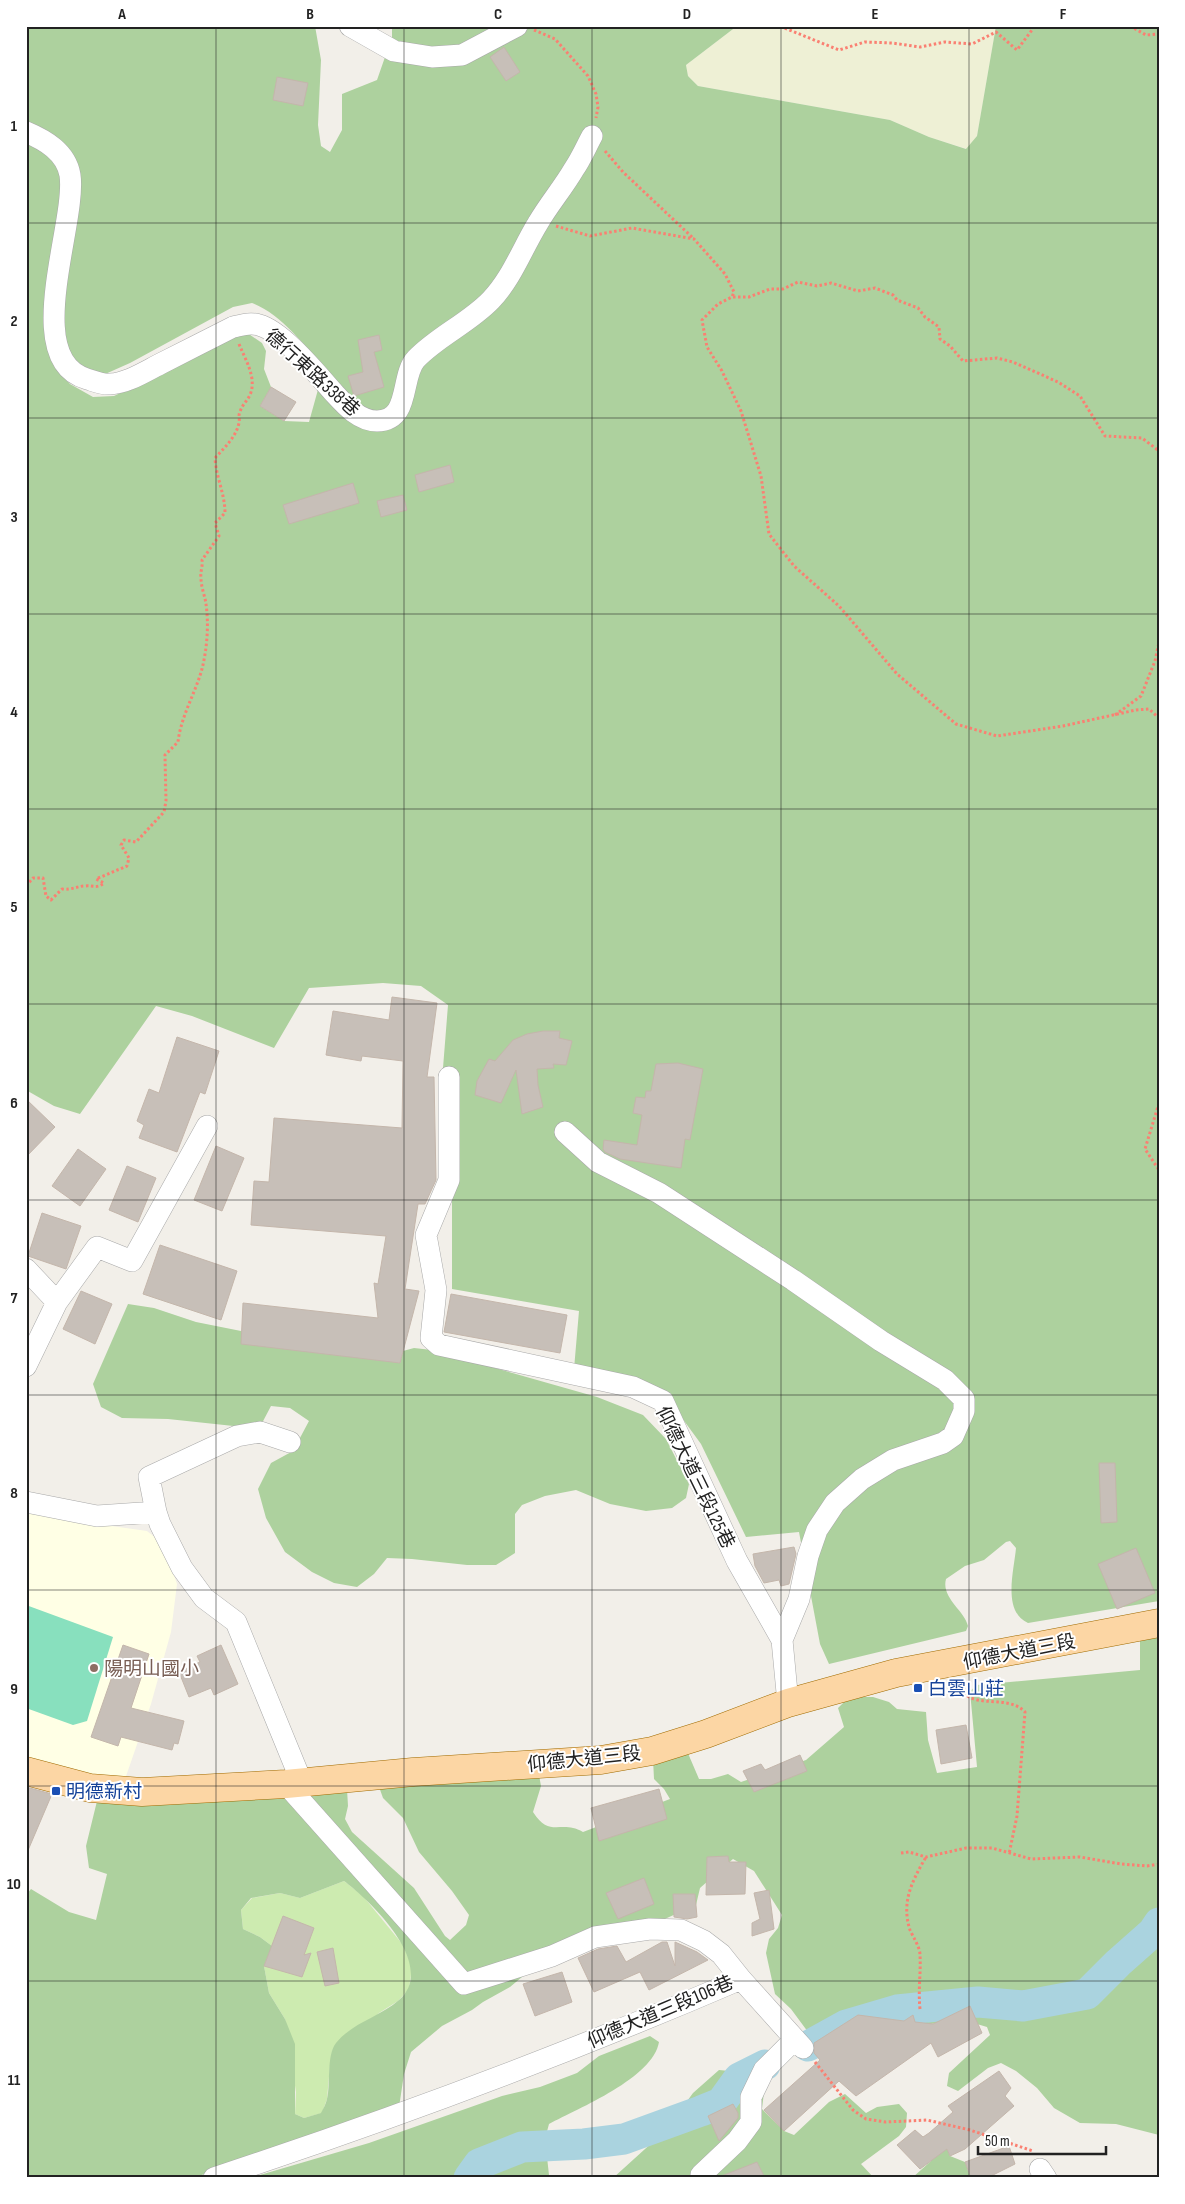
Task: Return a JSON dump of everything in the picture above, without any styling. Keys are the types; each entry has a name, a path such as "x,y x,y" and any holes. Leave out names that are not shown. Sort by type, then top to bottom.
{"main road":[{"name":"仰德大道三段","path":"26,1771 90,1788 142,1792 294,1784 413,1772 600,1760 652,1750 706,1734 788,1704 896,1673 1159,1623"}],"street":[{"path":"350,26 394,51 432,57 462,55 516,26"},
{"name":"德行東路338巷","path":"26,132 45,140 58,152 65,162 70,175 70,197 55,298 56,336 59,352 68,367 80,377 109,384 129,380 233,327 244,324 258,324 272,330 347,407 367,419 378,421 390,418 398,411 403,400 408,371 416,360 490,302 509,278 539,221 574,170 592,136"},
{"name":"仰德大道三段125巷","path":"449,1078 449,1180 426,1235 436,1290 431,1338 438,1345 633,1387 663,1401 736,1561 782,1640 788,1704"},
{"path":"26,1366 57,1302 96,1247 132,1260 207,1126"},
{"path":"565,1132 598,1162 659,1193 793,1280 881,1342 945,1380 964,1399 964,1410 953,1436 942,1443 893,1460 862,1479 835,1503 817,1530 808,1556 799,1599 782,1640"},
{"path":"26,1269 57,1302"},
{"path":"290,1442 260,1432 237,1436 149,1477 160,1524 187,1575 204,1598 236,1622 294,1784"},
{"path":"26,1502 97,1516 156,1512"},
{"name":"仰德大道三段106巷","path":"214,2178 314,2145 542,2060 741,1979 721,1954 704,1941 681,1930 650,1929 595,1936 552,1956 464,1984 294,1784"},
{"path":"701,2175 737,2141 751,2122 751,2097 764,2070 774,2058 799,2044 741,1979"}],"path":[{"path":"527,26 555,39 588,76 596,94 598,107 592,136 624,172 694,239 725,274 734,292 732,298"},
{"path":"726,26 782,27 839,50 865,42 920,47 945,42 972,44 996,32 1017,50 1035,26"},
{"path":"1130,26 1146,35 1159,34"},
{"path":"539,221 590,236 632,228 694,239"},
{"path":"1159,451 1142,438 1105,436 1080,396 1058,382 1013,362 998,358 963,361 950,346 940,339 939,327 918,308 897,300 893,295 875,288 858,292 832,282 817,286 798,282 783,289 770,289 749,296 732,298 718,304 702,320 707,347 722,371 741,411 761,476 769,534 794,566 839,606 897,674 956,724 998,736 1113,716 1136,710 1149,709 1159,718"},
{"path":"26,886 33,878 43,878 46,896 52,900 62,889 73,890 87,885 93,887 100,886 104,883 96,879 127,866 129,858 121,845 124,840 136,842 164,812 166,801 164,755 178,742 180,724 195,692 206,645 206,604 200,577 203,568 202,560 219,536 215,523 225,513 225,500 216,472 216,458 231,441 239,422 242,405 249,397 253,385 251,373 233,327"},
{"path":"1113,716 1141,696 1155,661 1159,642"},
{"path":"1159,1103 1145,1149 1159,1170"},
{"path":"956,1662 962,1692 969,1699 1012,1703 1019,1706 1025,1712 1017,1816 1009,1854"},
{"path":"901,1853 909,1852 926,1857 966,1848 992,1848 1031,1859 1080,1857 1121,1864 1147,1866 1159,1864"},
{"path":"920,2009 918,1992 920,1953 907,1919 907,1899 911,1883 926,1857"},
{"path":"799,2044 853,2110 866,2119 886,2122 927,2120 970,2130 1033,2151 1043,2173"}],"shaded area":[{"path":"737,26 996,26 977,136 967,149 929,137 890,120 698,86 688,76 686,65"},
{"name":"陽明山國小","path":"26,1510 76,1521 147,1531 161,1542 166,1552 177,1584 171,1632 151,1704 124,1782 26,1760"}],"green space":[{"path":"26,26 315,26 321,60 318,125 321,146 330,152 342,130 342,94 377,80 392,37 392,26 737,26 686,65 688,76 698,86 890,120 929,137 966,149 977,136 996,26 1159,26 1159,1601 1028,1623 1020,1617 1012,1600 1012,1579 1016,1548 1010,1541 1006,1542 984,1560 965,1566 946,1579 945,1586 947,1592 966,1620 968,1626 966,1631 829,1664 820,1644 799,1532 746,1537 701,1444 663,1392 574,1369 579,1311 452,1289 452,1183 443,1068 448,1005 421,986 383,983 309,988 274,1048 192,1016 156,1006 80,1114 54,1106 26,1090","holes":["252,303 263,308 282,322 324,368 309,422 284,421 260,406 271,387 264,369 266,351 262,343 243,330 189,360 114,396 93,397 70,384 59,372 103,375 130,363 233,307"]},
{"path":"128,1304 154,1308 196,1322 400,1363 403,1351 414,1348 432,1350 597,1397 643,1415 666,1439 689,1484 686,1498 672,1508 646,1511 610,1504 576,1490 545,1496 522,1505 515,1514 515,1553 496,1565 467,1565 387,1558 374,1574 357,1587 334,1583 312,1572 285,1552 266,1518 258,1489 271,1463 293,1451 309,1421 290,1408 271,1406 261,1425 243,1427 168,1419 122,1418 101,1407 93,1384"},
{"path":"26,1605 113,1637 87,1721 73,1725 26,1708"},
{"path":"1159,1635 1159,2135 1116,2124 1080,2123 1054,2108 1037,2088 1016,2071 1001,2063 988,2068 958,2091 947,2086 949,2073 990,2035 987,2027 960,2019 908,2028 839,2035 808,2032 791,2009 775,1994 766,1953 769,1939 778,1928 782,1915 754,1871 733,1859 700,1888 696,1905 658,1922 558,1947 510,1987 442,2026 411,2052 404,2074 398,2114 192,2178 26,2178 26,1895 31,1889 69,1912 96,1920 107,1874 89,1868 86,1846 98,1797 347,1789 348,1806 345,1819 352,1832 414,1888 445,1936 450,1940 466,1925 469,1915 452,1891 419,1852 403,1818 383,1798 378,1784 539,1775 541,1786 533,1812 539,1820 550,1827 568,1827 583,1832 670,1799 664,1789 654,1779 653,1759 687,1751 699,1779 711,1779 728,1774 741,1782 806,1760 844,1727 838,1708 849,1697 873,1697 889,1702 897,1709 926,1712 928,1740 937,1773 977,1767 970,1691 977,1685 1140,1670 1140,1640","holes":["344,1881 384,1919 397,1936 406,1953 411,1970 409,1986 392,2006 350,2030 336,2043 331,2055 327,2101 321,2113 304,2118 295,2114 295,2044 285,2019 269,1993 264,1966 272,1946 260,1937 243,1929 241,1910 251,1898 280,1893 300,1898"]},
{"path":"344,1881 363,1896 403,1945 412,1967 409,1989 398,2001 379,2013 330,2065 327,2099 322,2113 304,2118 295,2114 296,2092 285,2019 269,1993 264,1966 272,1946 260,1937 243,1929 241,1910 252,1898 280,1893 300,1898"},
{"path":"650,2036 659,2042 654,2055 644,2068 613,2091 549,2124 545,2139 549,2175 552,2178 250,2178 369,2143 502,2096 540,2087 577,2073 599,2056"},
{"path":"719,2070 751,2073 764,2092 762,2109 784,2131 794,2135 829,2102 845,2094 866,2113 877,2107 899,2104 907,2113 906,2127 899,2136 861,2164 874,2178 613,2178 666,2130 693,2093"},
{"path":"946,2146 950,2156 965,2162 971,2178 912,2178 931,2161 929,2156"}],"building":[{"path":"504,47 520,72 506,81 490,57"},
{"path":"277,77 308,83 303,106 273,100"},
{"path":"379,335 382,350 374,352 384,387 354,396 348,376 363,372 358,340"},
{"path":"271,387 296,402 284,421 260,406"},
{"path":"450,465 454,482 419,492 415,475"},
{"path":"353,483 359,503 289,524 283,505"},
{"path":"403,495 407,510 381,517 377,501"},
{"path":"392,997 437,1003 427,1077 434,1077 436,1180 425,1204 418,1204 405,1289 419,1291 400,1363 241,1344 243,1303 378,1318 374,1283 378,1284 386,1236 251,1225 254,1181 269,1182 274,1118 402,1128 403,1061 362,1056 361,1061 326,1055 333,1011 389,1020"},
{"path":"543,1031 560,1031 559,1038 572,1041 566,1065 553,1064 554,1068 537,1069 538,1085 543,1107 522,1114 516,1070 501,1103 475,1095 477,1081 489,1059 495,1061 513,1040 527,1034"},
{"path":"177,1037 219,1051 205,1094 200,1092 177,1152 139,1138 144,1125 137,1121 149,1089 159,1093"},
{"path":"678,1063 703,1069 690,1140 685,1139 681,1168 620,1159 605,1152 603,1149 604,1140 637,1145 642,1115 633,1113 636,1097 645,1098 646,1091 651,1091 656,1064"},
{"path":"26,1099 55,1127 26,1157"},
{"path":"216,1146 244,1158 222,1211 194,1200"},
{"path":"78,1149 106,1169 80,1206 52,1186"},
{"path":"127,1166 156,1178 138,1222 109,1210"},
{"path":"42,1213 81,1226 66,1269 28,1256"},
{"path":"160,1245 237,1271 221,1320 143,1294"},
{"path":"81,1291 112,1304 95,1344 63,1329"},
{"path":"451,1294 567,1315 560,1353 444,1332"},
{"path":"1099,1463 1115,1463 1117,1522 1101,1523"},
{"path":"794,1547 796,1554 789,1584 781,1586 779,1580 764,1583 755,1566 753,1554"},
{"path":"1136,1548 1155,1593 1117,1609 1098,1564"},
{"path":"123,1645 149,1654 131,1708 184,1721 178,1744 174,1743 172,1750 121,1737 118,1746 91,1737"},
{"path":"221,1645 238,1684 214,1695 211,1688 189,1697 179,1672 200,1662 197,1656"},
{"path":"966,1725 972,1758 941,1764 936,1730"},
{"path":"800,1755 807,1771 754,1792 743,1771 761,1764 765,1770"},
{"path":"26,1787 52,1794 26,1855"},
{"path":"659,1789 667,1819 599,1841 591,1808"},
{"path":"728,1856 729,1862 746,1862 745,1894 706,1895 707,1857"},
{"path":"644,1878 654,1904 618,1919 606,1893"},
{"path":"769,1890 774,1929 752,1936 752,1923 760,1919 754,1893"},
{"path":"673,1894 695,1894 697,1917 687,1919 674,1917"},
{"path":"283,1916 314,1928 304,1955 311,1953 302,1977 264,1966"},
{"path":"662,1942 667,1942 675,1966 675,1942 697,1952 708,1960 649,1990 640,1972 594,1992 578,1958 598,1949 617,1946 626,1962"},
{"path":"333,1948 339,1983 325,1986 317,1952"},
{"path":"562,1972 572,2002 535,2016 523,1984"},
{"path":"970,2006 982,2033 938,2057 931,2043 856,2096 839,2081 784,2131 764,2110 820,2060 814,2053 814,2043 858,2015 904,2021 913,2015 915,2022 933,2024"},
{"path":"999,2071 1011,2088 1005,2096 1014,2106 965,2149 950,2156 947,2149 920,2169 897,2145 915,2130 923,2137 929,2133 953,2112 948,2106"},
{"path":"733,2104 738,2113 738,2118 719,2141 708,2116"},
{"path":"1009,2146 1015,2164 987,2178 971,2178 965,2162"},
{"path":"757,2162 765,2178 719,2178 719,2177"}],"waterway":[{"path":"808,2046 846,2025 897,2010 978,2002 1023,2006 1087,1994 1153,1932 1159,1923"},
{"path":"469,2178 479,2164 522,2147 584,2144 624,2139 701,2111 721,2103 739,2078 765,2065"}],"place":[{"name":"陽明山國小","path":"94,1668"},
{"name":"白雲山莊","path":"918,1688"},
{"name":"明德新村","path":"56,1791"}]}
